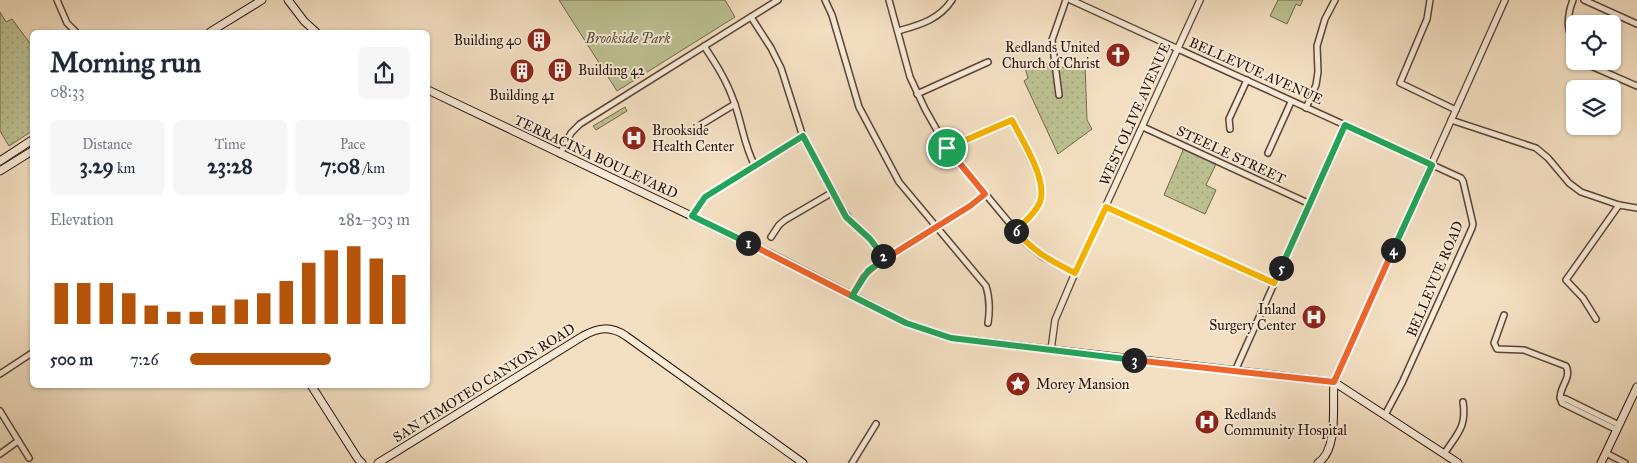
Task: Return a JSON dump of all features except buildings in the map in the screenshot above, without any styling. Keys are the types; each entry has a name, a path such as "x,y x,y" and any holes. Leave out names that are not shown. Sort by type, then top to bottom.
{"main road":[{"path":"213,30 262,0"},
{"path":"288,0 304,21 314,30"},
{"name":"TERRACINA BOULEVARD","path":"430,91 771,254 906,323 951,338 1334,382 1458,463"},
{"path":"0,161 30,141"},
{"path":"0,171 30,151"},
{"name":"SAN TIMOTEO CANYON ROAD","path":"378,463 583,336 606,328 616,330 626,336 803,463"},
{"path":"1318,463 1325,458 1330,445 1334,382"},
{"path":"1601,463 1637,387"},
{"path":"313,388 362,463"}],"street":[{"path":"57,0 67,24 74,30"},
{"path":"560,154 572,133 580,124 778,0"},
{"path":"826,0 859,106 867,124 899,182 986,286 990,309 988,323"},
{"path":"889,0 910,77 917,94 947,148 1026,244 1043,257 1075,273"},
{"path":"898,31 935,18 948,7 952,0"},
{"path":"1059,95 1052,40 1066,0"},
{"name":"BELLEVUE AVENUE","path":"1070,0 1432,165"},
{"name":"WEST OLIVE AVENUE","path":"1051,350 1055,320 1075,273 1200,0"},
{"path":"1306,108 1316,85 1318,72 1317,46 1335,0"},
{"path":"1430,0 1427,19 1400,83 1456,110"},
{"path":"1334,382 1505,0"},
{"path":"1568,15 1573,0"},
{"path":"1584,0 1637,24"},
{"path":"751,17 771,48 781,68 803,136 846,217 870,239 885,259"},
{"path":"704,46 723,76 735,104 747,148 755,166"},
{"path":"917,94 988,62"},
{"path":"1600,70 1637,86"},
{"path":"1230,129 1229,120 1247,80"},
{"path":"1268,153 1291,102"},
{"path":"702,124 735,104"},
{"path":"947,148 1012,120 1042,185 1040,202 1026,222 1016,231"},
{"path":"1451,120 1536,148 1548,158 1574,188 1618,205 1637,208"},
{"path":"1235,371 1345,125"},
{"name":"STEELE STREET","path":"1143,127 1310,204"},
{"path":"692,216 705,197 803,136"},
{"name":"BELLEVUE ROAD","path":"1385,415 1402,384 1473,224 1461,178 1432,165"},
{"path":"771,237 785,220 833,192"},
{"path":"852,296 868,271 970,206 985,194"},
{"path":"1596,319 1583,298 1566,280 1618,205"},
{"path":"1106,207 1274,283"},
{"path":"1504,315 1494,343 1497,349 1524,350 1566,366 1568,375 1560,398 1618,427"},
{"path":"0,374 30,354"},
{"path":"1444,454 1463,426 1465,415 1463,402"},
{"path":"0,411 29,458"},
{"path":"852,463 876,424"},
{"path":"0,454 18,441"},
{"path":"1606,453 1625,463"}],"green space":[{"name":"Brookside Park","path":"559,0 725,0 735,17 617,91"},
{"path":"1278,0 1303,0 1300,6 1296,4 1287,24 1270,16"},
{"path":"0,12 6,22 12,19 30,43 30,132 9,146 0,131"},
{"path":"1047,64 1059,68 1085,64 1087,120 1092,129 1058,154 1024,81 1028,78 1025,68"},
{"path":"625,107 627,111 596,130 593,126"},
{"path":"1184,148 1216,164 1206,185 1216,190 1205,214 1164,195"}],"place":[{"name":"Building 40","path":"539,40"},
{"name":"Redlands United Church of Christ","path":"1118,55"},
{"name":"Building 42","path":"560,70"},
{"name":"Building 41","path":"522,71"},
{"name":"Brookside Health Center","path":"634,138"},
{"name":"Inland Surgery Center","path":"1314,317"},
{"name":"Morey Mansion","path":"1018,384"},
{"name":"Redlands Community Hospital","path":"1207,422"}],"route":[{"path":"947,148 985,194 970,206 877,264 863,277 852,296 692,216 705,197 803,136 846,217 870,239 885,259 877,264 868,271 863,277 852,296 906,323 951,338 1334,382 1432,165 1345,125 1274,283 1106,207 1075,273 1043,257 1026,244 1016,231 1026,222 1040,202 1042,185 1012,120 947,148"}]}
